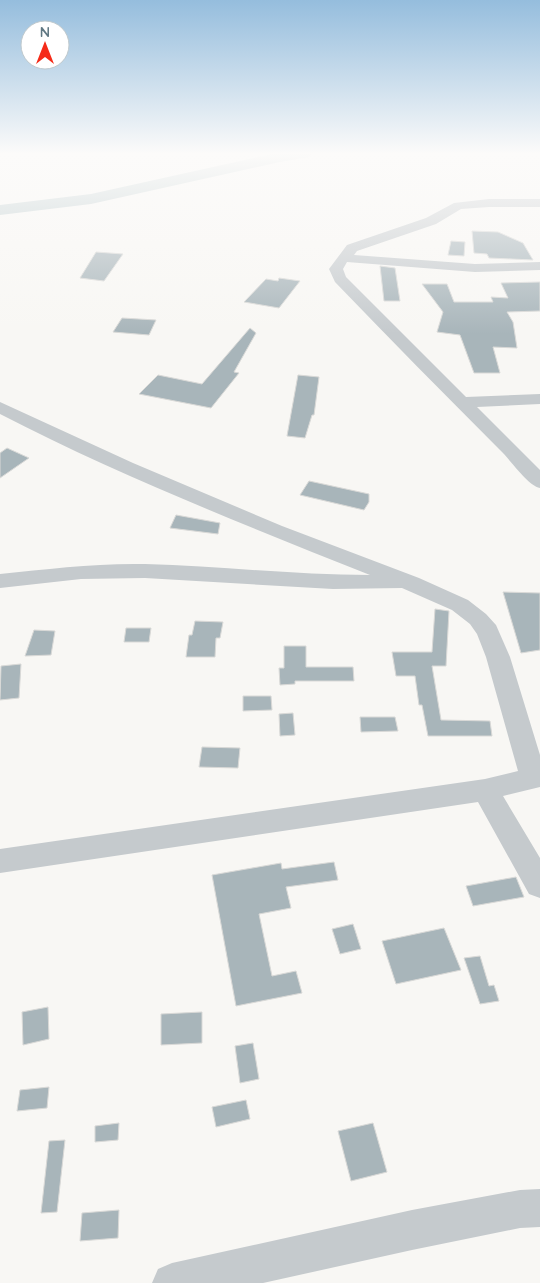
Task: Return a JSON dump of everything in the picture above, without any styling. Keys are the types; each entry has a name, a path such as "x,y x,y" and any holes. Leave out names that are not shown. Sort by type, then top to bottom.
{"street":[{"path":"445,214 431,222 352,248 336,269 340,279 518,457 540,482"},
{"path":"343,258 475,268 540,266"},
{"path":"462,402 540,398"},
{"path":"0,407 53,434 143,474 275,530 412,582 460,605 478,619 488,631 537,776 485,790 0,862"},
{"path":"0,581 81,572 145,571 333,582 412,582"},
{"path":"485,790 540,885"},
{"path":"172,1283 412,1230 520,1209 540,1208"}],"building":[{"path":"472,231 498,232 523,243 533,260 489,258 487,254 474,253"},
{"path":"451,241 465,242 464,256 448,255"},
{"path":"96,252 123,254 104,281 80,278"},
{"path":"380,266 395,268 400,301 384,301"},
{"path":"279,278 300,281 279,308 244,302 266,279 278,281"},
{"path":"540,282 540,311 507,312 513,322 517,348 493,347 500,373 474,373 460,335 437,332 443,312 422,284 447,284 454,302 493,302 491,297 508,298 501,283"},
{"path":"122,318 156,320 149,335 113,332"},
{"path":"250,328 256,333 234,372 239,373 211,408 139,394 158,375 202,384"},
{"path":"298,375 319,377 314,415 312,415 305,438 287,436"},
{"path":"7,448 29,458 0,478 0,453"},
{"path":"309,481 369,494 369,502 364,510 300,495"},
{"path":"176,515 220,523 218,534 170,528"},
{"path":"503,592 540,593 540,650 521,653"},
{"path":"435,609 449,611 446,666 432,666 441,720 490,721 492,736 428,736 422,705 419,705 415,676 396,676 392,652 432,652"},
{"path":"195,621 223,622 220,638 216,638 215,657 186,657 189,635 192,635"},
{"path":"126,628 151,628 149,642 124,642"},
{"path":"34,630 55,631 51,655 25,656"},
{"path":"284,646 306,646 306,667 353,667 354,681 295,681 295,684 280,685 279,668 284,668"},
{"path":"21,664 19,698 0,700 1,666"},
{"path":"243,696 271,696 272,710 243,711"},
{"path":"293,713 295,735 280,736 279,714"},
{"path":"360,717 395,717 398,731 361,732"},
{"path":"202,747 240,748 238,768 199,767"},
{"path":"334,862 338,880 286,887 291,908 259,914 272,976 296,971 302,993 236,1006 212,875 281,863 282,869"},
{"path":"516,877 524,897 473,906 466,886"},
{"path":"353,924 361,949 340,954 332,929"},
{"path":"444,928 461,970 396,984 382,941"},
{"path":"480,956 489,986 494,985 499,1001 480,1004 464,958"},
{"path":"48,1007 49,1039 23,1045 22,1012"},
{"path":"202,1012 202,1043 161,1045 161,1014"},
{"path":"253,1043 259,1079 240,1083 235,1046"},
{"path":"49,1087 47,1108 17,1111 20,1090"},
{"path":"246,1100 250,1119 216,1127 212,1107"},
{"path":"119,1123 118,1140 95,1142 95,1126"},
{"path":"373,1123 387,1172 351,1181 338,1131"},
{"path":"65,1140 57,1212 41,1213 49,1141"},
{"path":"119,1210 118,1238 80,1241 82,1213"}]}
